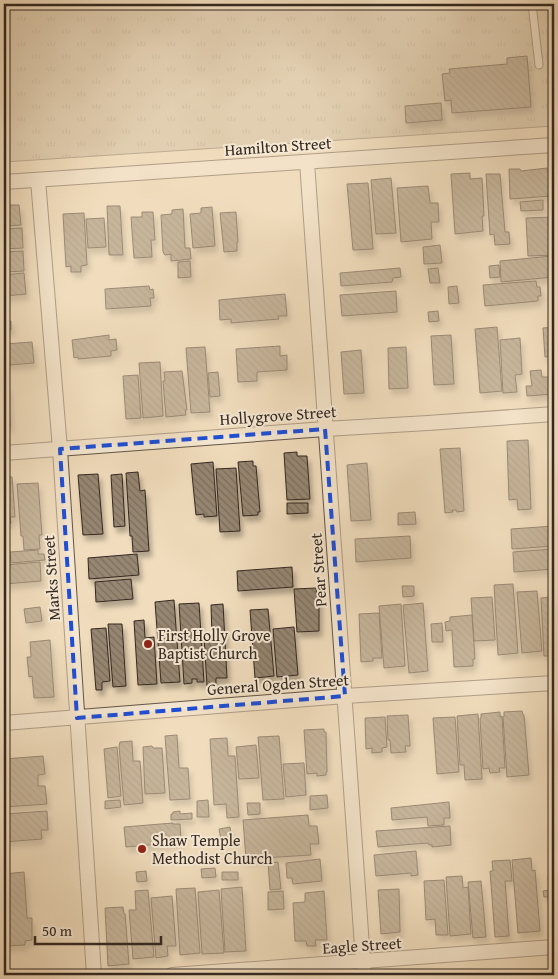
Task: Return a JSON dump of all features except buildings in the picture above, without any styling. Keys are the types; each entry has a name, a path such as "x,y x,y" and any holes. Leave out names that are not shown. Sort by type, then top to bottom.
{"street":[{"name":"Hamilton Street","path":"4,182 554,145"},
{"name":"Pear Street","path":"307,162 364,969"},
{"name":"Marks Street","path":"38,180 60,449 94,975"},
{"name":"Hollygrove Street","path":"4,453 325,428 554,414"},
{"name":"General Ogden Street","path":"4,723 345,696 554,683"},
{"name":"Eagle Street","path":"172,975 364,969 554,948"}],"lane":[{"path":"532,4 539,65"}],"highlighted area":[{"path":"325,429 345,696 77,718 60,449"}],"green space":[{"path":"4,4 548,4 554,126 4,162"}],"place":[{"name":"First Holly Grove Baptist Church","path":"148,644"},
{"name":"Shaw Temple Methodist Church","path":"142,849"}]}
